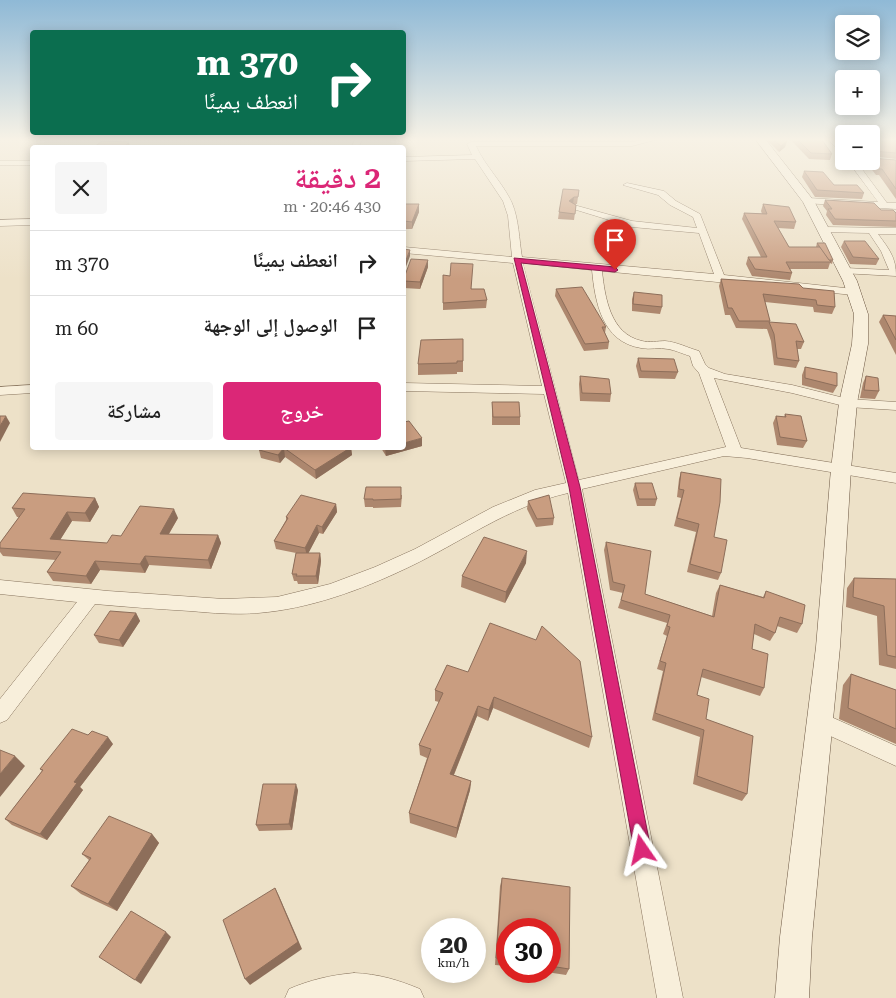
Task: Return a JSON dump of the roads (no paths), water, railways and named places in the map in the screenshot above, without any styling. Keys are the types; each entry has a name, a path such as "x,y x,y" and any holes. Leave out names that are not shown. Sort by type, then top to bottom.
{"street":[{"path":"498,187 510,207 517,260 574,487 670,998"},
{"path":"630,187 664,194 673,203 696,216 720,278"},
{"path":"792,998 796,937 828,647 841,469 848,403 862,327 861,314 845,270 808,201 797,187"},
{"path":"871,187 884,205"},
{"path":"808,201 896,206"},
{"path":"574,208 632,224 702,231"},
{"path":"0,223 30,222"},
{"path":"824,230 896,231"},
{"path":"845,270 895,273 886,251 872,231"},
{"path":"406,250 854,292"},
{"path":"597,268 600,301 605,314 619,332 635,344 667,345 695,354 700,366 705,371 735,451"},
{"path":"705,371 723,377 792,389 848,403 896,406"},
{"path":"406,387 550,390"},
{"path":"0,391 30,389"},
{"path":"0,587 90,598 242,607 291,600 334,590 408,560 514,502 540,494 724,451 735,451 896,478"},
{"path":"0,714 90,598"},
{"path":"820,721 895,757"},
{"path":"298,998 315,991 339,986 368,986 396,990 411,998"}]}
